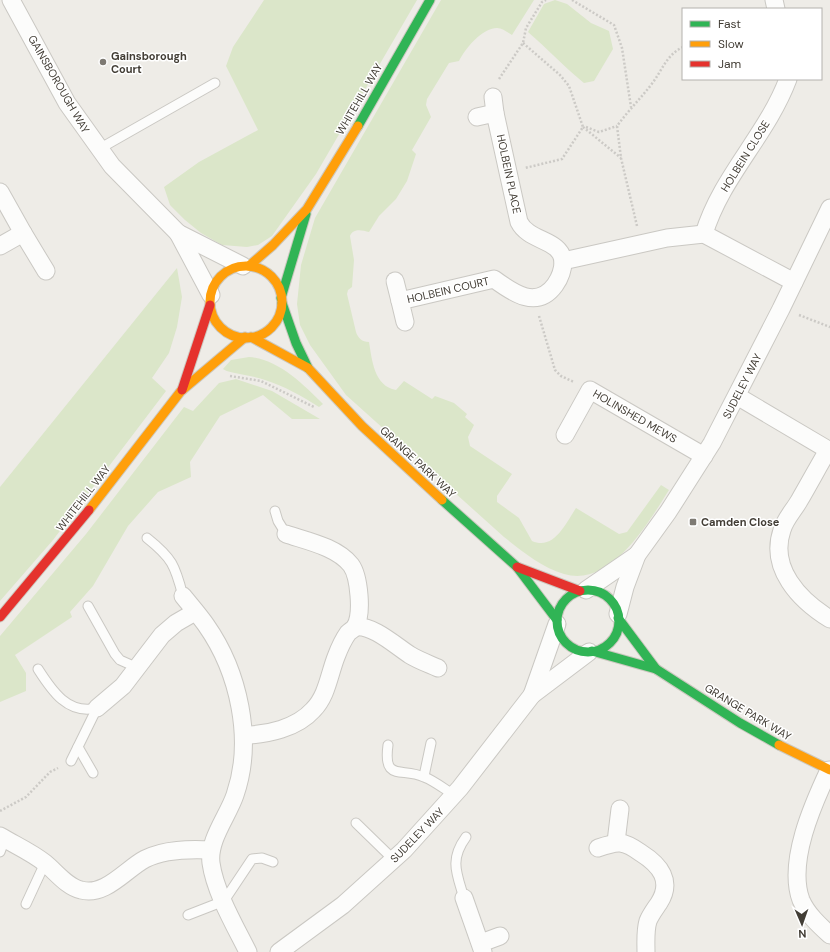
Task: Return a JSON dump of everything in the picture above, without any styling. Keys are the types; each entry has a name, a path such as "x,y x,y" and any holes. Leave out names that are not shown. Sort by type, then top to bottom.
{"main road":[{"name":"WHITEHILL WAY","path":"246,266 273,245 307,209 361,122 430,0"},
{"name":"WHITEHILL WAY","path":"281,300 307,209"},
{"path":"246,266 259,268 269,274 276,282 281,300 279,314 270,328 261,334 248,337 235,335 224,330 213,316 210,300 215,284 221,275 231,269 246,266"},
{"name":"WHITEHILL WAY","path":"181,391 210,300"},
{"name":"GRANGE PARK WAY","path":"281,300 296,343 308,368 362,426 399,462 517,567 557,622"},
{"name":"WHITEHILL WAY","path":"0,617 71,533 181,391 223,354 248,337"},
{"name":"GRANGE PARK WAY","path":"248,337 308,368"},
{"name":"GRANGE PARK WAY","path":"517,567 583,590"},
{"path":"583,590 598,592 608,597 618,616 617,629 612,640 603,647 591,651 577,650 567,644 560,635 557,622 559,608 563,602 572,594 583,590"},
{"name":"GRANGE PARK WAY","path":"618,616 656,669"},
{"name":"GRANGE PARK WAY","path":"591,651 656,669 740,723 829,770"}],"street":[{"name":"GAINSBOROUGH WAY","path":"11,0 67,103 99,149 127,183 178,233 246,266"},
{"name":"HOLBEIN CLOSE","path":"704,234 710,213 732,175 776,106 788,80"},
{"name":"HOLBEIN PLACE","path":"493,96 508,172 522,227 531,236 551,243 557,248 563,261"},
{"path":"477,117 496,113"},
{"path":"0,192 46,270"},
{"name":"SUDELEY WAY","path":"618,616 628,578 637,555 704,456 737,396 830,208"},
{"path":"0,246 23,233"},
{"name":"GAINSBOROUGH WAY","path":"178,233 210,300"},
{"path":"534,298 550,291 562,272 563,261 686,235 704,234 794,282"},
{"name":"HOLBEIN COURT","path":"400,301 494,279 516,294 534,298"},
{"name":"HOLBEIN COURT","path":"395,282 405,322"},
{"name":"HOLINSHED MEWS","path":"565,435 590,390 704,456"},
{"path":"737,396 829,451 782,528 778,551 784,572 791,584 802,597 830,619"},
{"path":"244,735 260,735 279,730 301,720 313,711 325,690 341,645 355,627 359,593 358,580 352,566 344,556 286,534"},
{"name":"SUDELEY WAY","path":"583,590 637,555"},
{"path":"183,596 206,625 227,664 239,703 244,735 241,769 235,794 211,850 211,863 215,879 224,901 248,952"},
{"path":"97,708 124,686 162,635 176,623 195,612"},
{"name":"SUDELEY WAY","path":"532,695 557,622"},
{"path":"355,627 365,627 410,655 438,668"},
{"name":"SUDELEY WAY","path":"279,952 343,905 394,860 454,795 532,695 591,651"},
{"path":"829,770 808,815 804,831 798,886 801,900 808,913 830,935"},
{"path":"616,842 620,809"},
{"path":"598,848 616,842 632,847 659,866 665,876 666,885 664,894 648,921 646,952"},
{"path":"2,843 45,863 71,886 81,890 91,891 102,888 146,858 165,853 192,849 211,850"},
{"path":"464,898 482,948 500,936"}],"lane":[{"path":"99,149 214,83"},
{"path":"275,511 278,521 286,534"},
{"path":"147,538 166,554 173,564 183,596"},
{"path":"88,606 114,654 120,660 138,668"},
{"path":"38,668 52,690 68,704 82,710 97,708"},
{"path":"71,760 97,708"},
{"path":"424,776 431,743"},
{"path":"388,745 387,760 390,769 395,772 424,776 454,795"},
{"path":"78,747 93,773"},
{"path":"356,823 394,860"},
{"path":"464,898 455,863 458,850 466,838"},
{"path":"188,915 224,901 252,859 262,858 273,862"},
{"path":"26,904 45,863"}],"path":[{"path":"493,96 493,89 523,43 526,28 542,2 546,0"},
{"path":"572,0 614,25 622,48 631,107"},
{"path":"523,43 560,75 569,86 583,127 621,158"},
{"path":"583,127 599,132 617,126 631,107 652,84 669,57 675,51 682,48"},
{"path":"617,126 621,158 641,244"},
{"path":"508,172 562,159 583,127"},
{"path":"534,298 555,370 561,376 590,390"},
{"path":"781,309 830,327"},
{"path":"0,811 26,797 50,772 71,760"}],"green space":[{"path":"264,0 417,0 316,174 272,236 258,245 247,247 222,245 201,233 170,205 164,187 199,162 258,130 226,66 233,47"},
{"path":"441,0 534,0 512,35 499,28 486,31 470,45 459,61 449,63 427,99 426,105 431,117 412,150 416,154 407,181 396,199 379,216 369,232 361,230 351,233 350,236 354,260 352,287 348,290 347,294 356,332 361,339 369,342 375,371 383,383 389,388 396,390 404,381 432,399 435,396 454,403 467,414 465,417 474,425 468,437 470,446 512,474 497,496 497,502 519,518 532,541 540,543 553,539 563,528 576,508 619,534 627,532 661,485 669,490 639,535 626,550 612,562 597,571 581,576 564,574 547,567 532,558 504,537 346,395 310,345 300,325 297,304 301,265 315,218"},
{"path":"555,0 567,4 591,23 609,31 613,49 594,81 584,83 569,71 528,32 544,4"},
{"path":"177,268 182,297 177,327 169,353 152,378 166,391 53,540 0,601 0,487"},
{"path":"249,357 270,362 280,367 307,388 323,404 319,407 272,382 223,369 231,360"},
{"path":"236,379 272,391 320,419 292,419 263,395 220,416 190,462 191,477 158,492 128,526 93,586 70,612 72,617 15,655 26,673 26,691 0,702 0,636 86,534 184,407 193,411 219,383"}],"traffic: fast":[{"path":"358,126 430,0"},
{"path":"281,298 306,214"},
{"path":"282,303 296,343 308,368"},
{"path":"442,500 517,567 557,620"},
{"path":"588,590 600,592 610,599 617,609 619,621 617,633 610,643 600,650 588,652 576,650 566,643 559,633 557,621 559,609 566,599 576,592 588,590"},
{"path":"618,618 656,669"},
{"path":"592,651 656,669 740,723 779,745"}],"traffic: slow":[{"path":"249,266 273,245 307,209 358,126"},
{"path":"246,266 266,272 276,282 282,302 276,322 266,332 246,338 226,332 216,322 210,302 216,282 226,272 246,266"},
{"path":"89,510 181,391 245,337"},
{"path":"251,337 308,368 362,426 442,500"},
{"path":"779,745 830,770"}],"traffic: jam":[{"path":"182,390 210,305"},
{"path":"0,617 89,510"},
{"path":"517,567 580,591"}],"place":[{"name":"Gainsborough Court","path":"103,62"},
{"name":"Camden Close","path":"693,522"}]}
